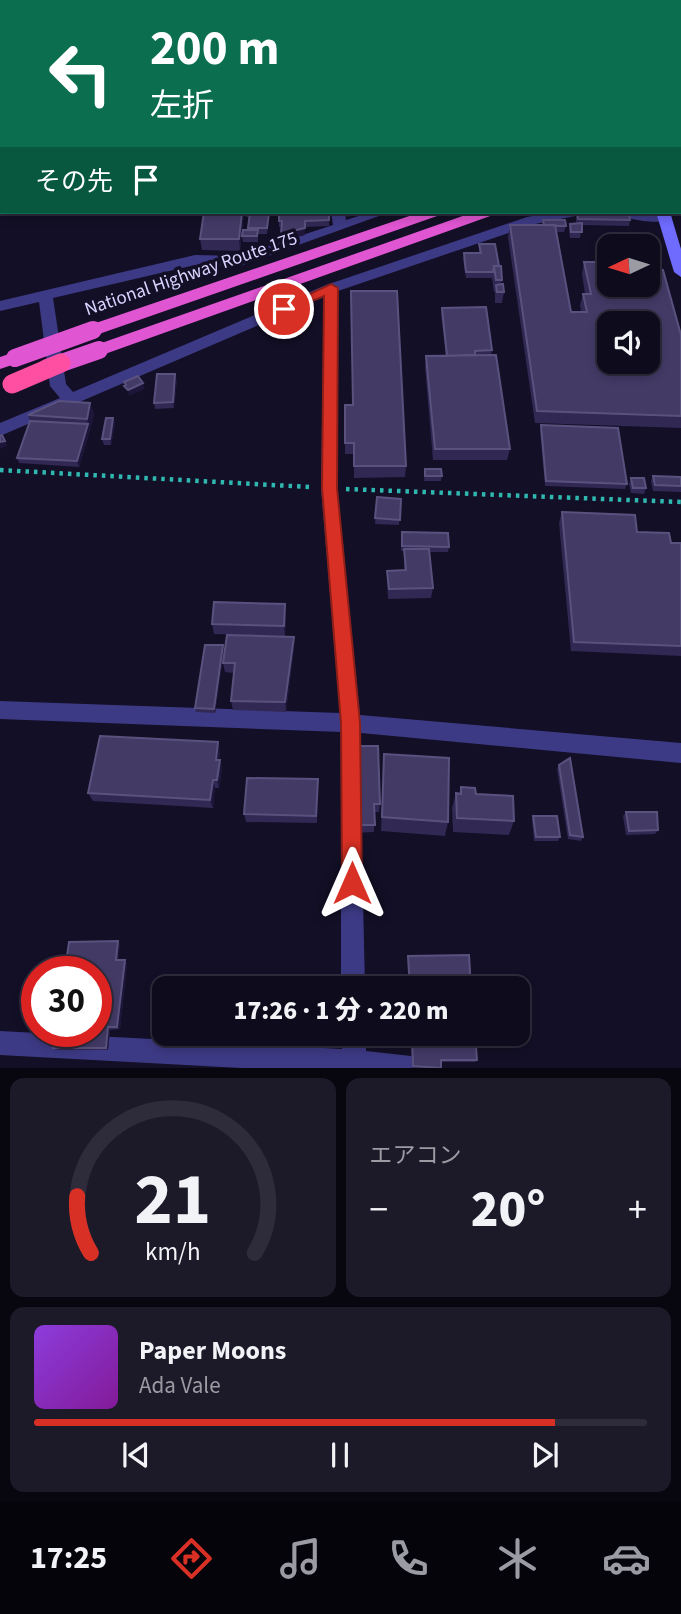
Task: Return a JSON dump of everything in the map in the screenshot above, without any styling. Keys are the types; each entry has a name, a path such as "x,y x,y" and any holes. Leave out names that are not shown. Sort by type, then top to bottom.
{"highway":[{"name":"National Highway Route 175","path":"7,360 429,214"},
{"name":"National Highway Route 175","path":"61,363 482,214"},
{"path":"8,383 61,363"}],"main road":[{"path":"664,215 681,272"}],"street":[{"path":"0,306 195,260 240,261 339,219 370,214"},
{"path":"0,430 331,288 532,220 564,214"},
{"path":"331,288 329,488 351,723 353,976"},
{"path":"46,297 58,386 71,400"},
{"path":"0,710 351,723 681,753"},
{"path":"0,1043 411,1068"},
{"path":"354,1046 354,1065"}],"building":[{"path":"204,214 242,214 239,239 200,239"},
{"path":"250,214 269,214 267,228 248,228"},
{"path":"279,214 329,214 329,220 305,221 305,228 281,234 282,221 279,221"},
{"path":"577,214 629,214 630,220 578,219"},
{"path":"543,220 565,220 566,226 544,225"},
{"path":"582,223 582,232 571,232 570,224"},
{"path":"510,225 555,225 571,312 587,312 583,294 591,294 584,262 597,262 597,298 660,298 660,270 663,270 681,335 681,416 537,411"},
{"path":"243,230 258,230 257,236 242,236"},
{"path":"479,244 495,244 499,266 494,266 493,272 466,272 464,253 481,253"},
{"path":"494,266 501,266 502,280 496,280"},
{"path":"503,284 504,292 497,292 496,285"},
{"path":"351,291 397,291 406,466 354,466 354,443 345,443 345,405 353,405"},
{"path":"486,307 492,350 475,351 475,355 447,356 442,308"},
{"path":"496,355 510,449 435,449 426,356"},
{"path":"157,374 175,374 173,402 154,403"},
{"path":"138,376 143,383 128,390 124,386 124,382"},
{"path":"59,401 90,403 87,419 28,415"},
{"path":"106,418 113,418 110,439 102,439"},
{"path":"30,421 88,424 77,461 17,458"},
{"path":"541,425 618,428 627,484 546,481"},
{"path":"425,469 441,469 442,476 425,476"},
{"path":"653,476 681,477 681,486 655,485"},
{"path":"631,478 644,478 646,488 633,488"},
{"path":"377,497 401,499 400,520 375,518"},
{"path":"562,512 635,515 637,532 669,533 671,543 681,543 681,646 574,642"},
{"path":"402,532 448,533 449,547 402,546"},
{"path":"404,549 429,549 433,588 389,589 387,571 406,570"},
{"path":"214,602 285,604 284,626 212,624"},
{"path":"227,635 294,637 285,702 231,701 235,663 223,663"},
{"path":"205,645 223,645 214,709 195,708"},
{"path":"100,736 218,742 216,760 220,760 210,800 88,793"},
{"path":"348,746 378,746 380,804 374,804 375,825 352,825"},
{"path":"384,754 449,758 448,822 382,817"},
{"path":"570,758 583,837 570,835 559,765"},
{"path":"247,778 318,779 316,816 244,814"},
{"path":"461,787 475,788 476,794 513,796 514,821 457,818 456,793 461,794"},
{"path":"626,812 657,812 658,830 629,831"},
{"path":"533,816 557,816 560,837 536,837"},
{"path":"118,941 116,960 125,960 117,1027 112,1027 112,956 67,956 69,942"},
{"path":"469,955 470,976 409,976 408,956"},
{"path":"412,1046 476,1046 477,1060 441,1060 441,1068 413,1066"},
{"path":"53,1047 106,1047 106,1048"}],"route":[{"path":"284,309 331,288 333,311 329,488 351,723 352,883"}]}
